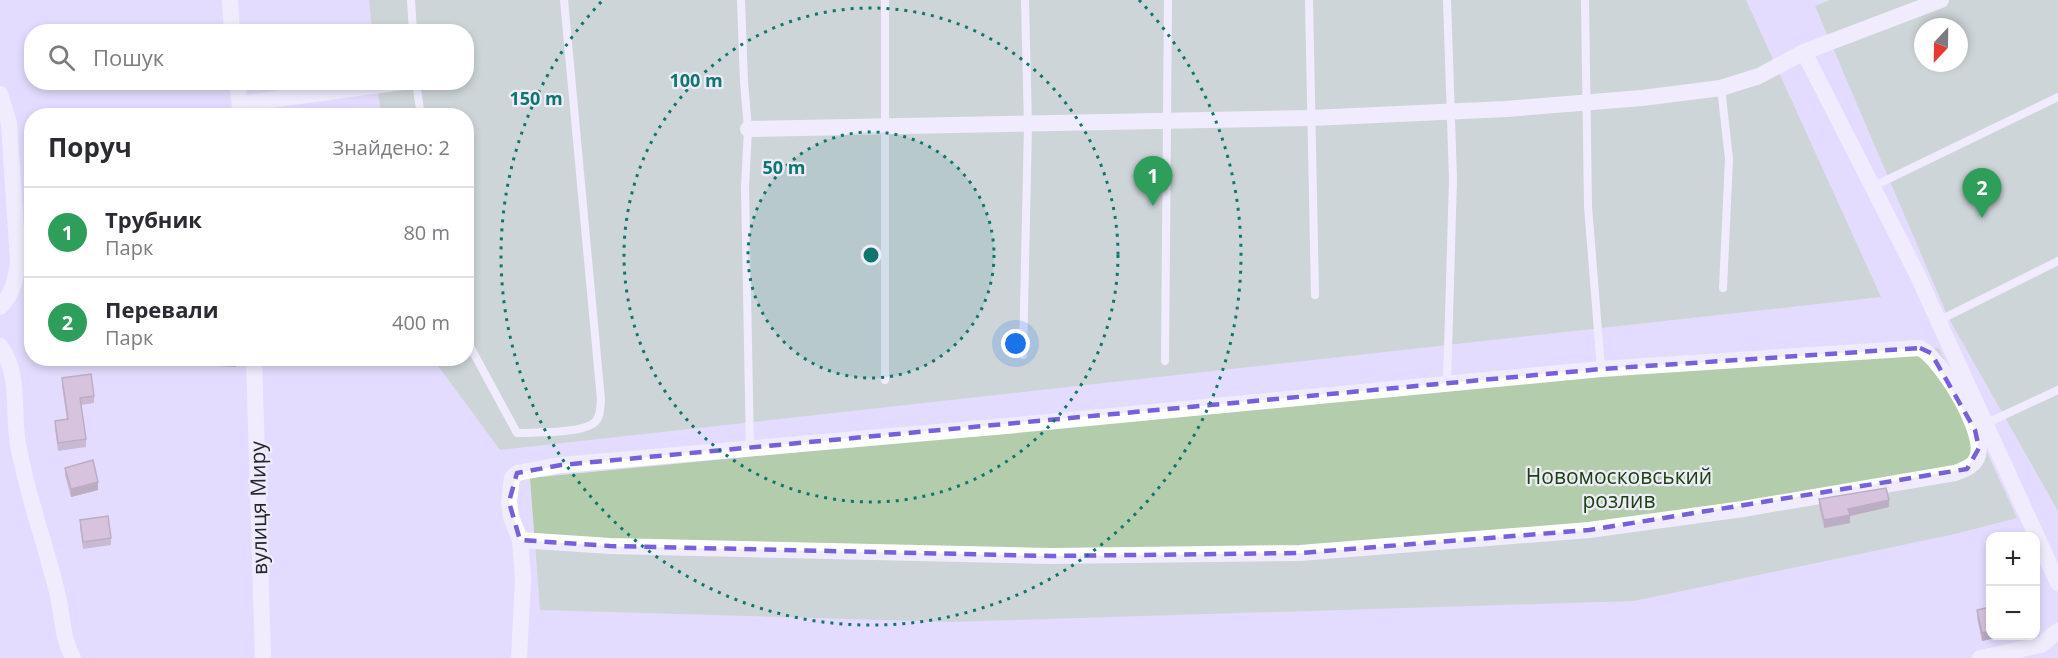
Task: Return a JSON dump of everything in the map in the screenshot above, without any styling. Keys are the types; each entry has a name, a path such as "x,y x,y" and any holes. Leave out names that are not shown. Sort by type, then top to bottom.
{"street":[{"path":"230,0 232,24"},
{"path":"748,129 883,128 934,124 1028,126 1311,118 1586,102 1721,88 1759,76 1804,52 1941,0"},
{"path":"1804,52 1917,274 1937,321 1987,423 2058,583"},
{"path":"238,90 240,108"},
{"path":"252,108 356,90"},
{"path":"0,94 9,123 18,261 16,280 9,299 0,307"},
{"path":"0,346 7,356 15,382 18,441 29,499 58,596 65,642 73,658"},
{"path":"519,658 523,579 520,540 511,517 509,502 512,478 517,473 561,465 1601,369 1920,348 1931,353 1944,370 1975,430 1979,448 1977,460 1967,469 1955,473 1743,509 1589,530 1300,553 1051,556 610,546 520,540"},
{"name":"вулиця Миру","path":"254,366 263,658"},
{"path":"1980,658 2042,645 2058,631"}],"lane":[{"path":"411,0 412,24"},
{"path":"474,354 517,433 579,429 596,421 600,413 601,400 564,0"},
{"path":"741,0 748,129 745,187 750,449"},
{"path":"885,0 886,84 883,128 885,380"},
{"path":"1023,355 1028,126 1025,0"},
{"path":"1165,361 1168,0"},
{"path":"1309,0 1315,295"},
{"path":"1447,0 1452,179 1447,384"},
{"path":"1585,0 1588,206 1601,369"},
{"path":"1721,88 1729,159 1723,288"},
{"path":"417,90 420,108"},
{"path":"1871,187 2058,97"},
{"path":"1937,321 2058,261"},
{"path":"1987,423 2058,390"}],"highlighted area":[{"path":"1920,348 1931,353 1975,430 1979,448 1967,469 1589,530 1300,553 1051,556 610,546 520,540 509,502 517,473 561,465 1601,369"}],"green space":[{"path":"369,0 1746,0 1881,297 500,450 438,366 474,366 474,108 380,108 378,90 474,90 474,24 371,24"},
{"path":"1830,0 2058,0 2058,511 1948,317 1815,6"},
{"name":"Новомосковський розлив","path":"1939,348 2017,518 1955,534 1634,601 950,622 540,610 530,478 1478,386"}],"building":[{"path":"91,374 94,396 80,398 86,439 58,443 55,421 68,419 62,378"},
{"path":"93,460 98,482 71,489 65,468"},
{"path":"1886,488 1889,500 1848,509 1850,515 1824,520 1819,499"},
{"path":"108,516 111,538 83,542 80,520"},
{"path":"1986,608 1986,632 1982,633 1977,610"}],"place":[{"name":"Трубник","path":"1153,206"},
{"name":"Перевали","path":"1982,218"}]}
